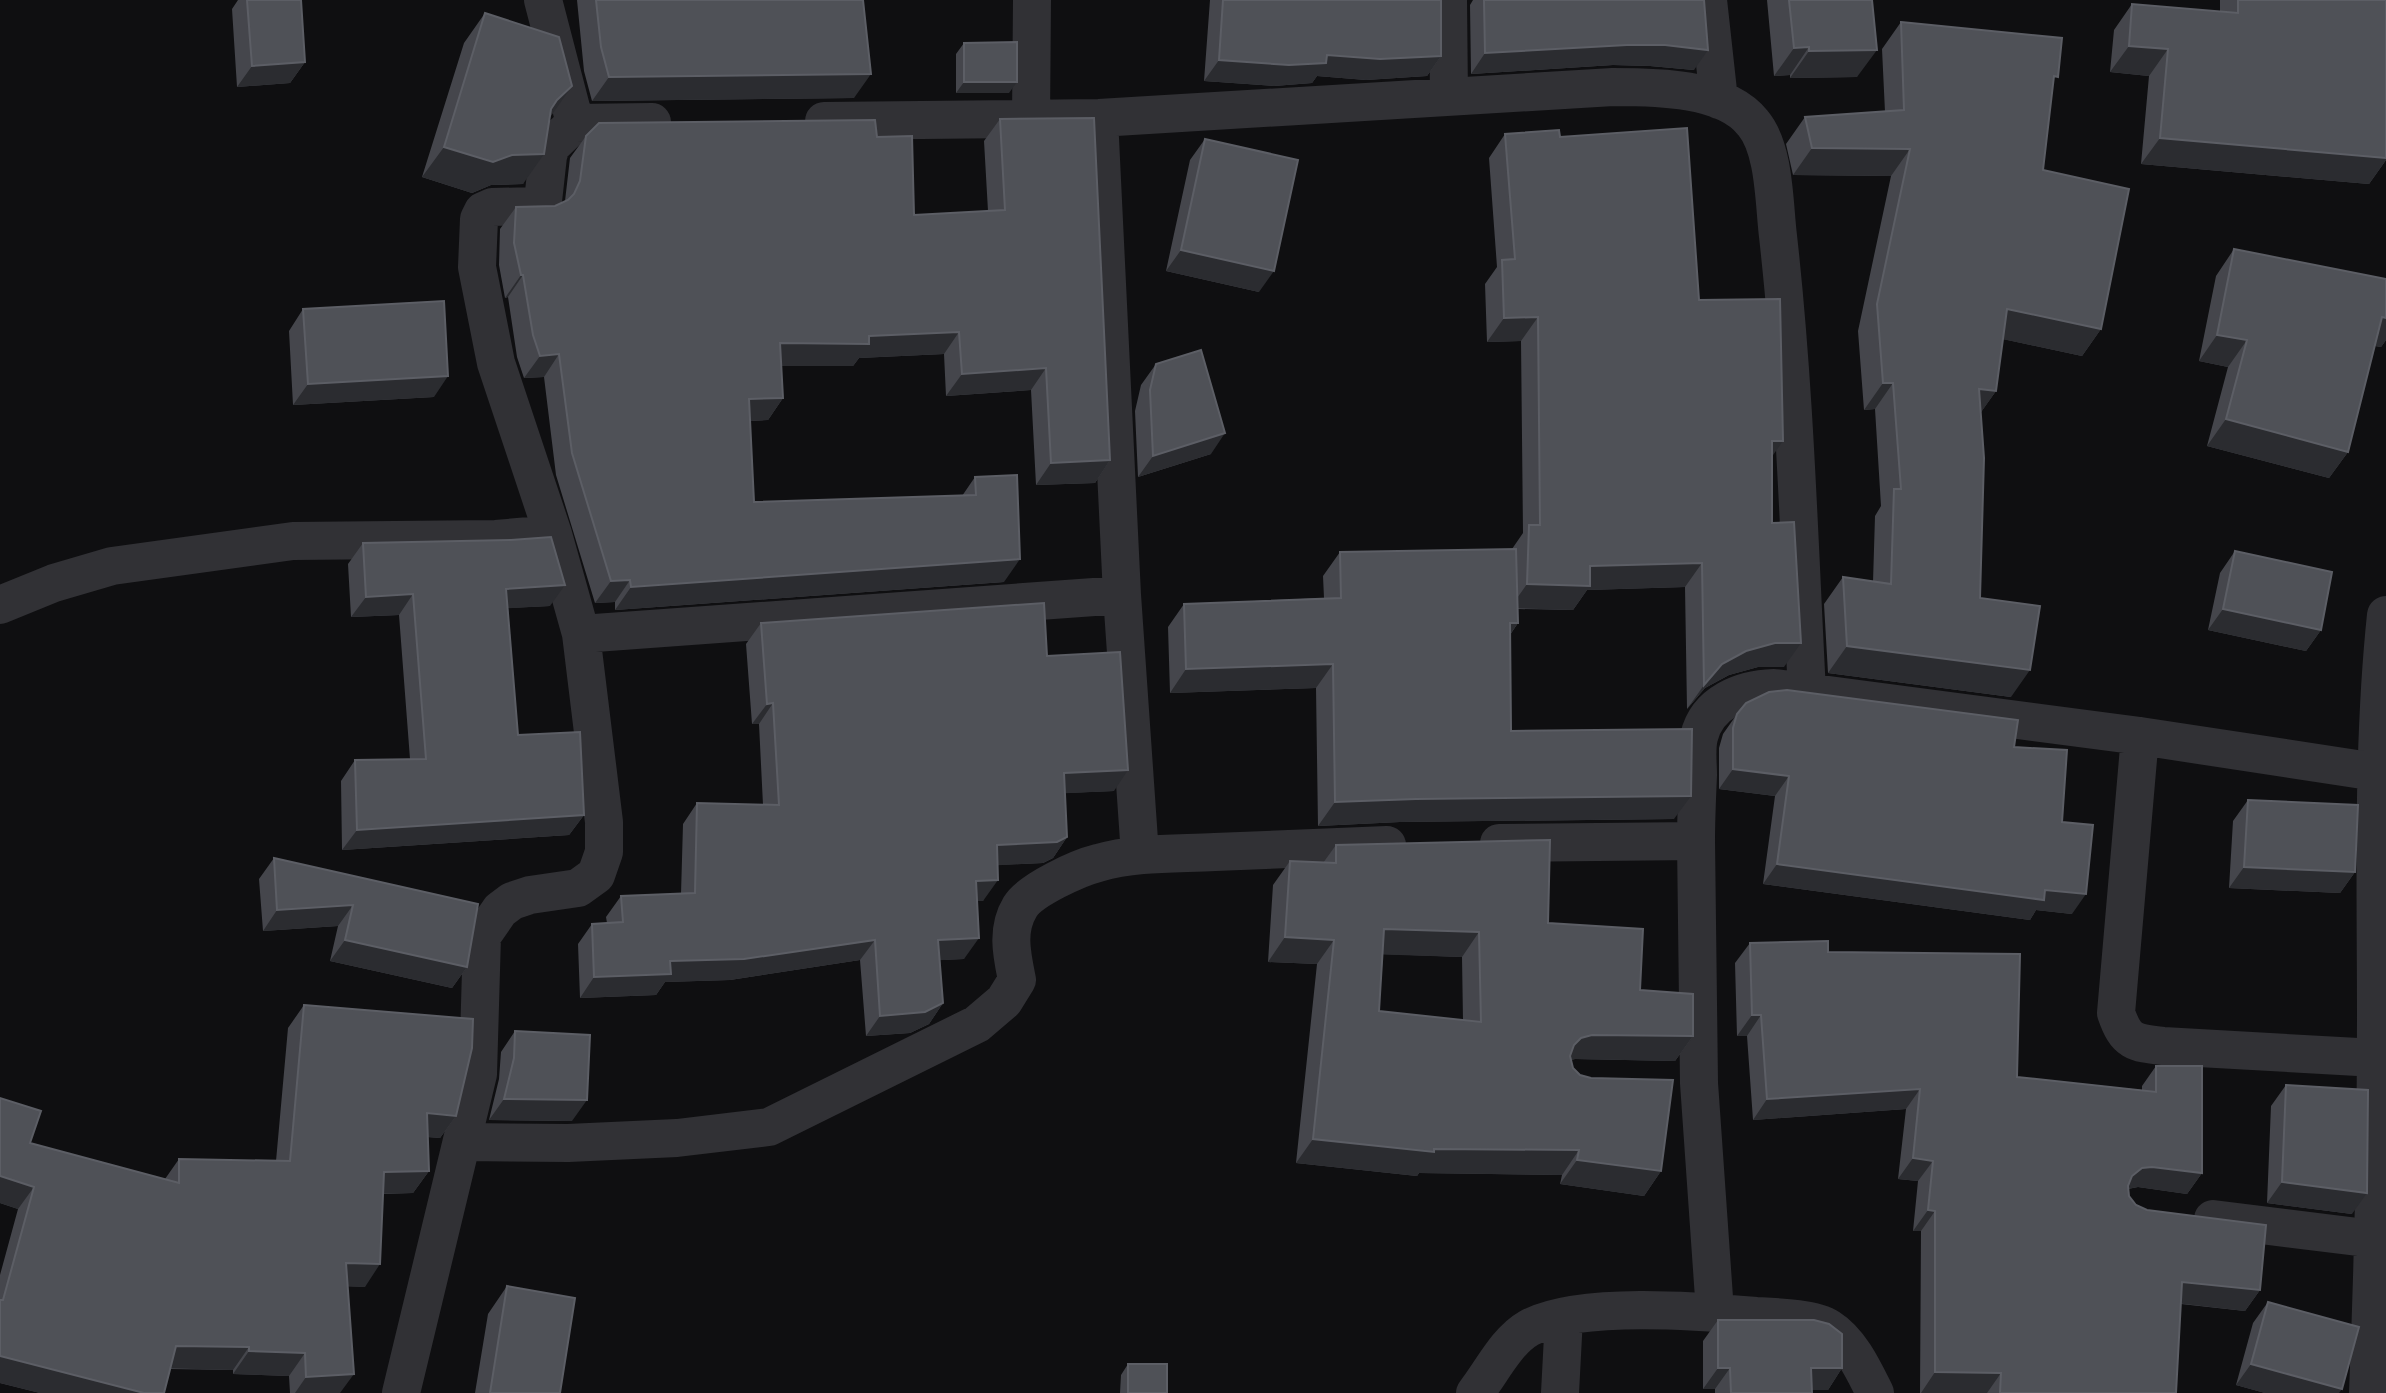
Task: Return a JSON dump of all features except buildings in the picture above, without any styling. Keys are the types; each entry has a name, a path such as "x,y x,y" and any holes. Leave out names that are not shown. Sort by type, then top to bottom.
{"street":[{"path":"543,0 575,123"},
{"path":"1031,119 1032,0"},
{"path":"1448,0 1449,96"},
{"path":"1709,0 1719,100"},
{"path":"796,121 1098,118 1613,86 1688,92 1719,100 1754,123 1770,168 1787,319 1807,692"},
{"path":"1098,118 1122,596 1140,855"},
{"path":"401,1393 478,1074 482,936 500,910 512,901 530,895 578,888 596,875 604,852 604,822 581,634 553,534 496,363 477,267 479,219 483,211 492,207 538,206 543,201 551,146 575,123 686,122"},
{"path":"0,605 54,583 112,566 293,541 496,539 553,534"},
{"path":"581,634 1122,596"},
{"path":"2368,1393 2374,1239 2376,772 2380,670 2386,615"},
{"path":"1716,1312 1686,1083 1698,741 1702,724 1727,700 1741,692 1774,688 2140,736 2376,772"},
{"path":"2140,736 2116,1013 2123,1033 2137,1043 2163,1046 2376,1058"},
{"path":"1467,844 1696,841"},
{"path":"462,1142 568,1143 677,1138 769,1127 977,1024 1003,1001 1017,980 1010,947 1013,923 1019,908 1028,896 1096,863 1140,855 1426,844"},
{"path":"2175,1214 2374,1239"},
{"path":"1475,1393 1516,1340 1528,1329 1564,1317 1611,1312 1716,1312 1793,1318 1829,1327 1850,1349 1875,1393"},
{"path":"1560,1393 1564,1317"}]}
